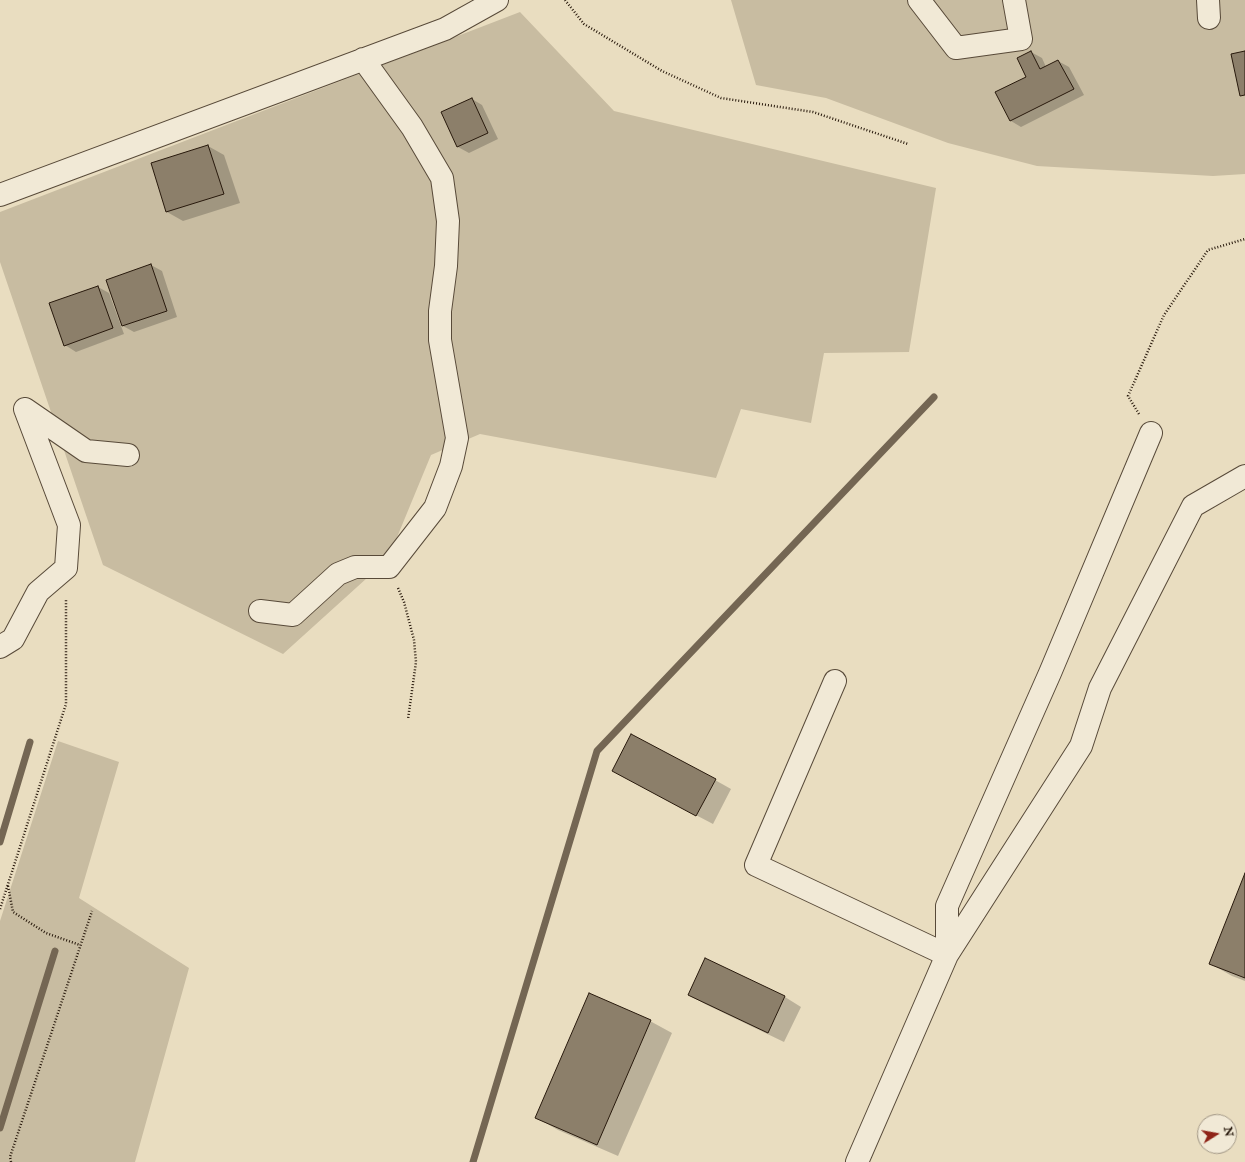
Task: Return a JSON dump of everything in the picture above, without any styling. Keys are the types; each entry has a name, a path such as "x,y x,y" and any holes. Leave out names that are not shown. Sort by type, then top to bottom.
{"street":[{"path":"0,195 445,29 497,0"},
{"path":"918,0 956,48 1021,39 1014,0"},
{"path":"260,611 293,615 338,574 355,567 389,568 435,508 450,466 456,438 440,340 440,311 446,266 448,221 442,178 412,127 362,60"},
{"path":"0,647 13,639 38,592 66,568 69,525 24,409 86,451 128,455"},
{"path":"947,955 947,906 1050,673 1151,433"},
{"path":"857,1162 947,955 1081,746 1100,688 1193,506 1245,476"},
{"path":"835,681 756,865 947,955"}],"path":[{"path":"565,0 584,24 662,71 721,98 813,112 908,144"},
{"path":"1151,433 1128,396 1164,315 1208,250 1245,239"},
{"path":"0,909 66,704 66,568"},
{"path":"389,568 404,602 414,640 416,662 408,718"},
{"path":"8,885 13,912 46,933 80,945"},
{"path":"11,1162 10,1157 92,911"}],"shaded area":[{"path":"731,0 1245,0 1245,174 1213,176 1037,166 948,143 826,98 756,85"},
{"path":"520,12 614,111 936,188 909,352 824,353 811,423 741,409 716,478 480,434 431,455 388,559 283,654 103,565 0,262 0,212"},
{"path":"58,741 119,762 79,898 189,968 135,1162 0,1162 0,921"}],"building":[{"path":"1031,51 1040,69 1058,60 1074,89 1010,121 995,92 1026,77 1017,58"},
{"path":"1245,51 1245,95 1240,96 1231,54"},
{"path":"472,98 488,133 457,147 441,112"},
{"path":"208,145 224,194 166,212 151,163"},
{"path":"151,264 167,311 122,326 106,280"},
{"path":"98,286 113,328 64,346 49,303"},
{"path":"631,734 716,779 696,816 612,771"},
{"path":"1245,873 1245,978 1209,964"},
{"path":"705,958 785,996 768,1033 688,995"},
{"path":"589,993 651,1020 597,1145 535,1118"}],"waterway":[{"path":"473,1162 597,751 934,397"},
{"path":"0,842 30,742"},
{"path":"0,1128 55,951"}]}
